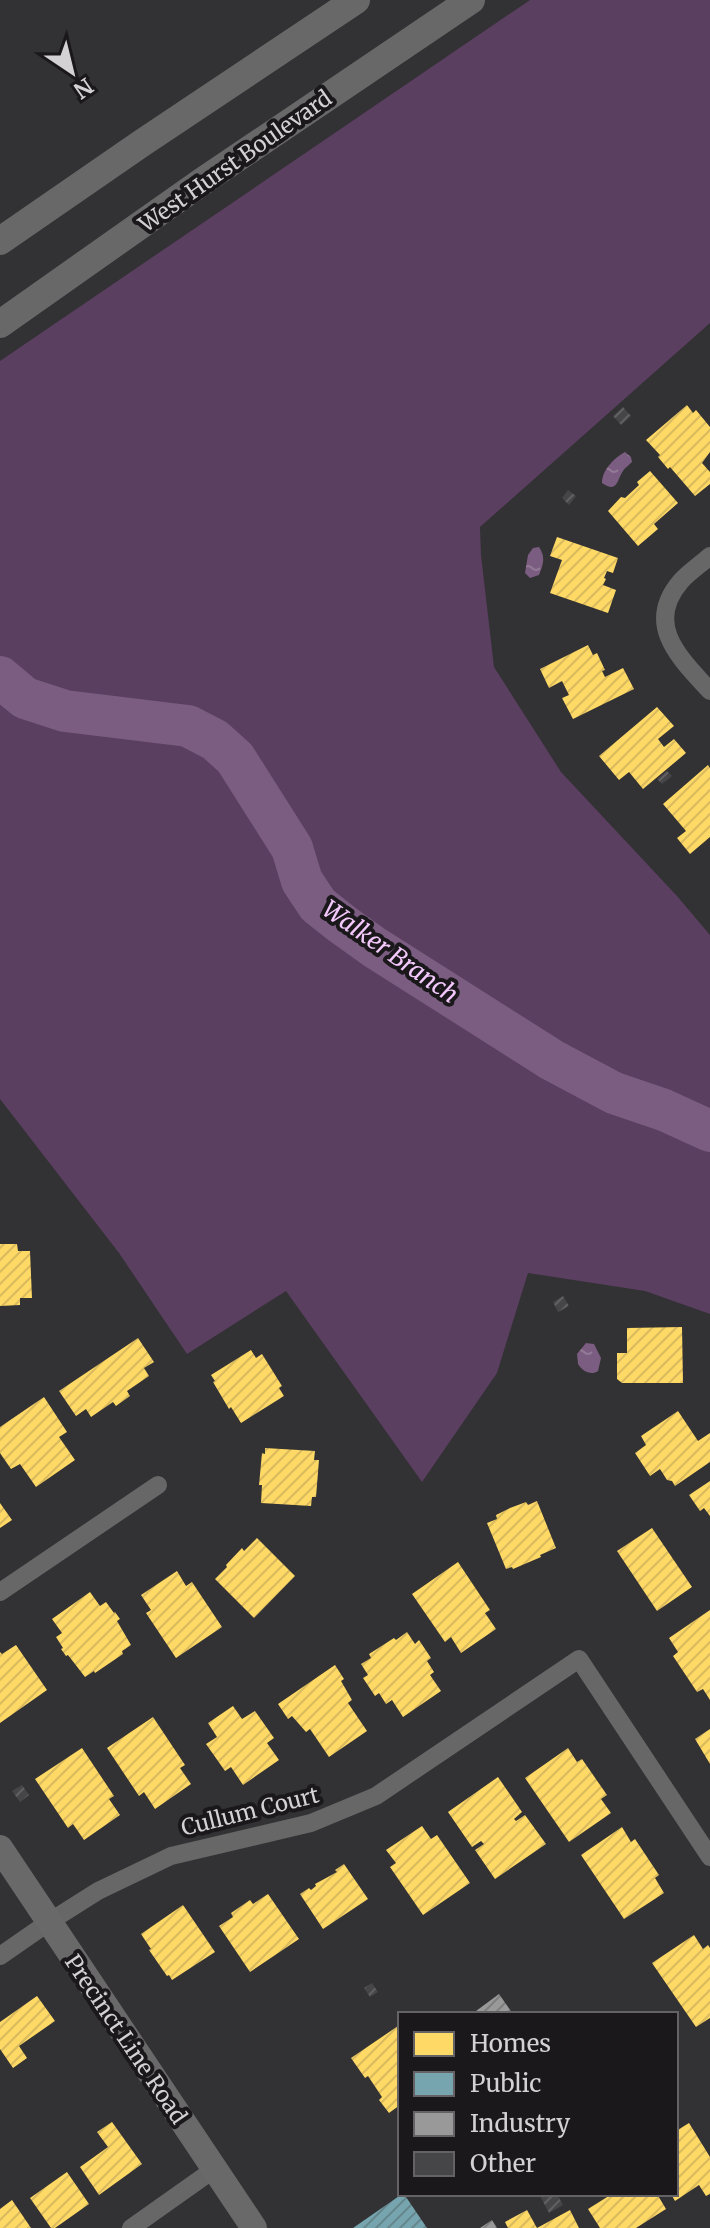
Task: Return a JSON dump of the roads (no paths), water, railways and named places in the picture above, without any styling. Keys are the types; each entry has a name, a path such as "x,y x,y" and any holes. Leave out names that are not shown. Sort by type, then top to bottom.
{"main road":[{"path":"0,241 356,0"},
{"name":"West Hurst Boulevard","path":"0,324 203,181 471,0"},
{"name":"Precinct Line Road","path":"0,1848 254,2228"}],"street":[{"path":"710,556 681,582 670,598 665,619 667,636 678,655 710,691"},
{"path":"0,1592 158,1485"},
{"name":"Cullum Court","path":"0,1956 98,1891 171,1856 311,1823 376,1796 579,1659 710,1857"},
{"path":"131,2228 213,2170"}],"water":[{"path":"625,452 632,462 616,484 611,487 602,483 609,465"},
{"path":"539,547 543,558 542,568 539,575 530,578 525,573 528,555 533,548"},
{"path":"586,1343 594,1344 601,1358 598,1371 592,1373 578,1364 577,1354"}],"waterway":[{"name":"Walker Branch","path":"0,677 25,698 65,711 188,726 215,740 235,758 292,848 302,881 318,905 342,924 552,1060 614,1093 664,1110 710,1131"}]}
